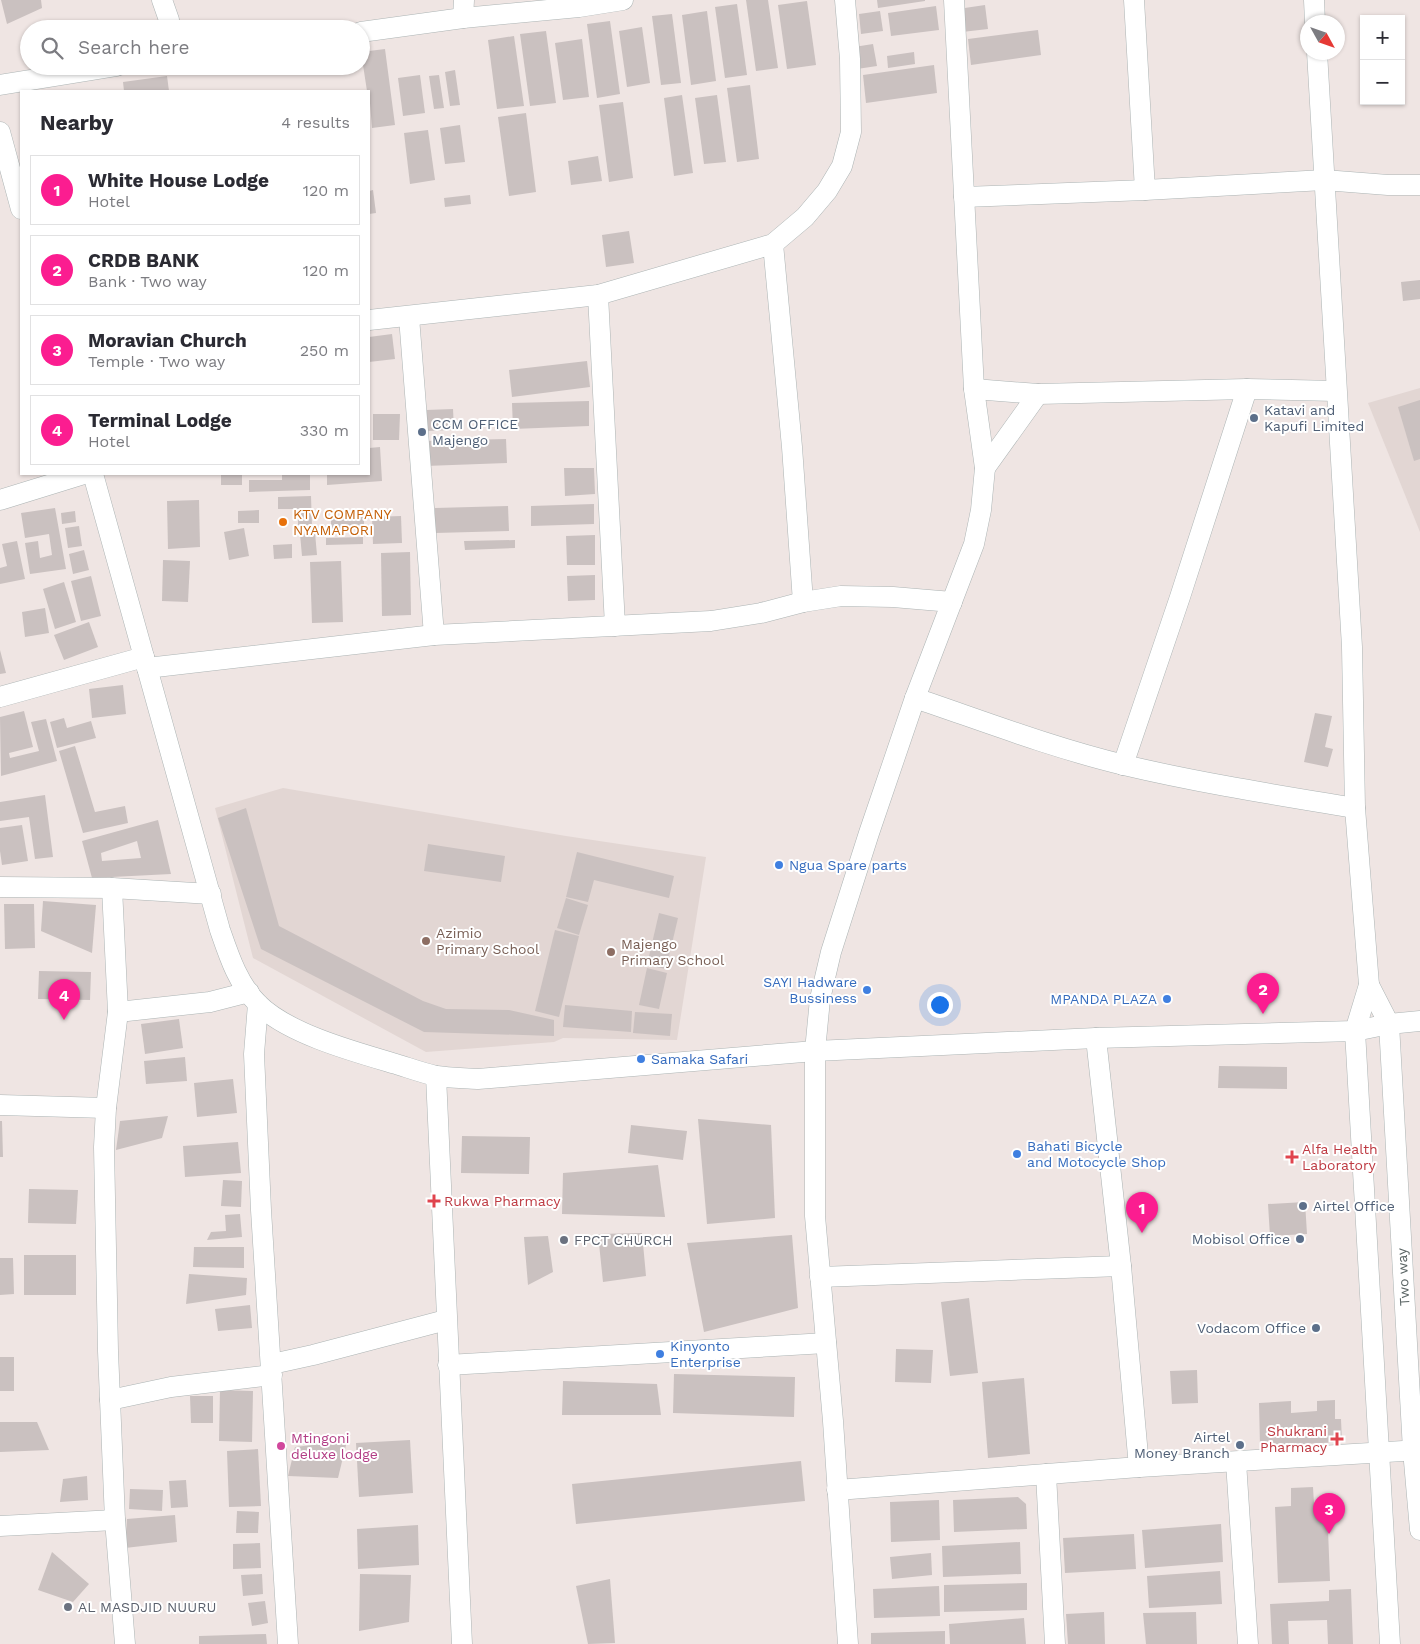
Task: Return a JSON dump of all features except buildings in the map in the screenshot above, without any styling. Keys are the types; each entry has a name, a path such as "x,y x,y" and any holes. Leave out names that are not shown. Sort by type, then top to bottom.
{"street":[{"path":"162,0 169,20"},
{"path":"370,30 463,9 579,7 623,0"},
{"path":"370,320 598,296 773,244 805,217 827,191 842,166 851,132 850,60 845,0"},
{"path":"848,1644 834,1421 815,1216 815,1051 820,999 831,952 915,698 974,544 980,510 985,468 974,389 954,0"},
{"path":"1134,0 1145,190"},
{"path":"1314,0 1315,15"},
{"path":"1316,60 1352,647 1355,808 1369,985 1356,1030 1390,1644"},
{"path":"0,85 62,75"},
{"path":"0,132 20,205"},
{"path":"964,197 1145,190 1324,180 1388,185 1420,184"},
{"path":"773,244 792,447 803,602"},
{"path":"598,296 616,626"},
{"path":"409,317 434,635"},
{"path":"974,389 1038,394 1247,389 1336,391"},
{"path":"1123,765 1180,597 1247,389"},
{"path":"985,468 1038,394"},
{"path":"0,500 81,475"},
{"path":"93,475 231,962 253,998 282,1023 308,1034 378,1059 436,1076 478,1078 815,1051 1096,1038 1356,1030 1420,1021"},
{"path":"0,697 146,663 434,635 710,621 761,613 803,602 841,596 952,602"},
{"path":"915,698 1123,765 1245,790 1355,808"},
{"path":"0,887 112,888 211,894"},
{"path":"112,888 118,1012 106,1108 104,1156 115,1520 125,1644"},
{"path":"1369,985 1389,1024"},
{"path":"118,1012 253,998"},
{"path":"253,998 261,1210 288,1644"},
{"name":"Two way","path":"1389,1024 1417,1450 1420,1530"},
{"path":"1096,1038 1121,1266 1139,1467"},
{"path":"436,1076 462,1644"},
{"path":"0,1105 106,1108"},
{"path":"820,1277 1121,1266"},
{"path":"110,1400 272,1369 313,1355 446,1320"},
{"path":"448,1365 826,1343"},
{"path":"837,1490 1139,1467 1417,1450"},
{"path":"1236,1462 1248,1644"},
{"path":"1046,1474 1055,1644"},
{"path":"0,1526 115,1520"}],"shaded area":[{"path":"1420,388 1420,532 1368,403"},
{"path":"283,788 566,836 706,857 677,1040 563,1038 554,1042 426,1052 253,958 215,808"}],"place":[{"name":"Katavi and Kapufi Limited","path":"1254,418"},
{"name":"CCM OFFICE Majengo","path":"422,432"},
{"name":"KTV COMPANY NYAMAPORI","path":"283,522"},
{"name":"Ngua Spare parts","path":"779,865"},
{"name":"Azimio Primary School","path":"426,941"},
{"name":"Majengo Primary School","path":"611,952"},
{"name":"SAYI Hadware Bussiness","path":"867,990"},
{"name":"MPANDA PLAZA","path":"1167,999"},
{"name":"CRDB BANK","path":"1263,1014"},
{"name":"Terminal Lodge","path":"64,1020"},
{"name":"Samaka Safari","path":"641,1059"},
{"name":"Bahati Bicycle and Motocycle Shop","path":"1017,1154"},
{"name":"Alfa Health Laboratory","path":"1292,1157"},
{"name":"Rukwa Pharmacy","path":"434,1201"},
{"name":"Airtel Office","path":"1303,1206"},
{"name":"White House Lodge","path":"1142,1233"},
{"name":"Mobisol Office","path":"1300,1239"},
{"name":"FPCT CHURCH","path":"564,1240"},
{"name":"Vodacom Office","path":"1316,1328"},
{"name":"Kinyonto Enterprise","path":"660,1354"},
{"name":"Shukrani Pharmacy","path":"1337,1439"},
{"name":"Airtel Money Branch","path":"1240,1445"},
{"name":"Mtingoni deluxe lodge","path":"281,1446"},
{"name":"Moravian Church","path":"1329,1534"},
{"name":"AL MASDJID NUURU","path":"68,1607"}]}
